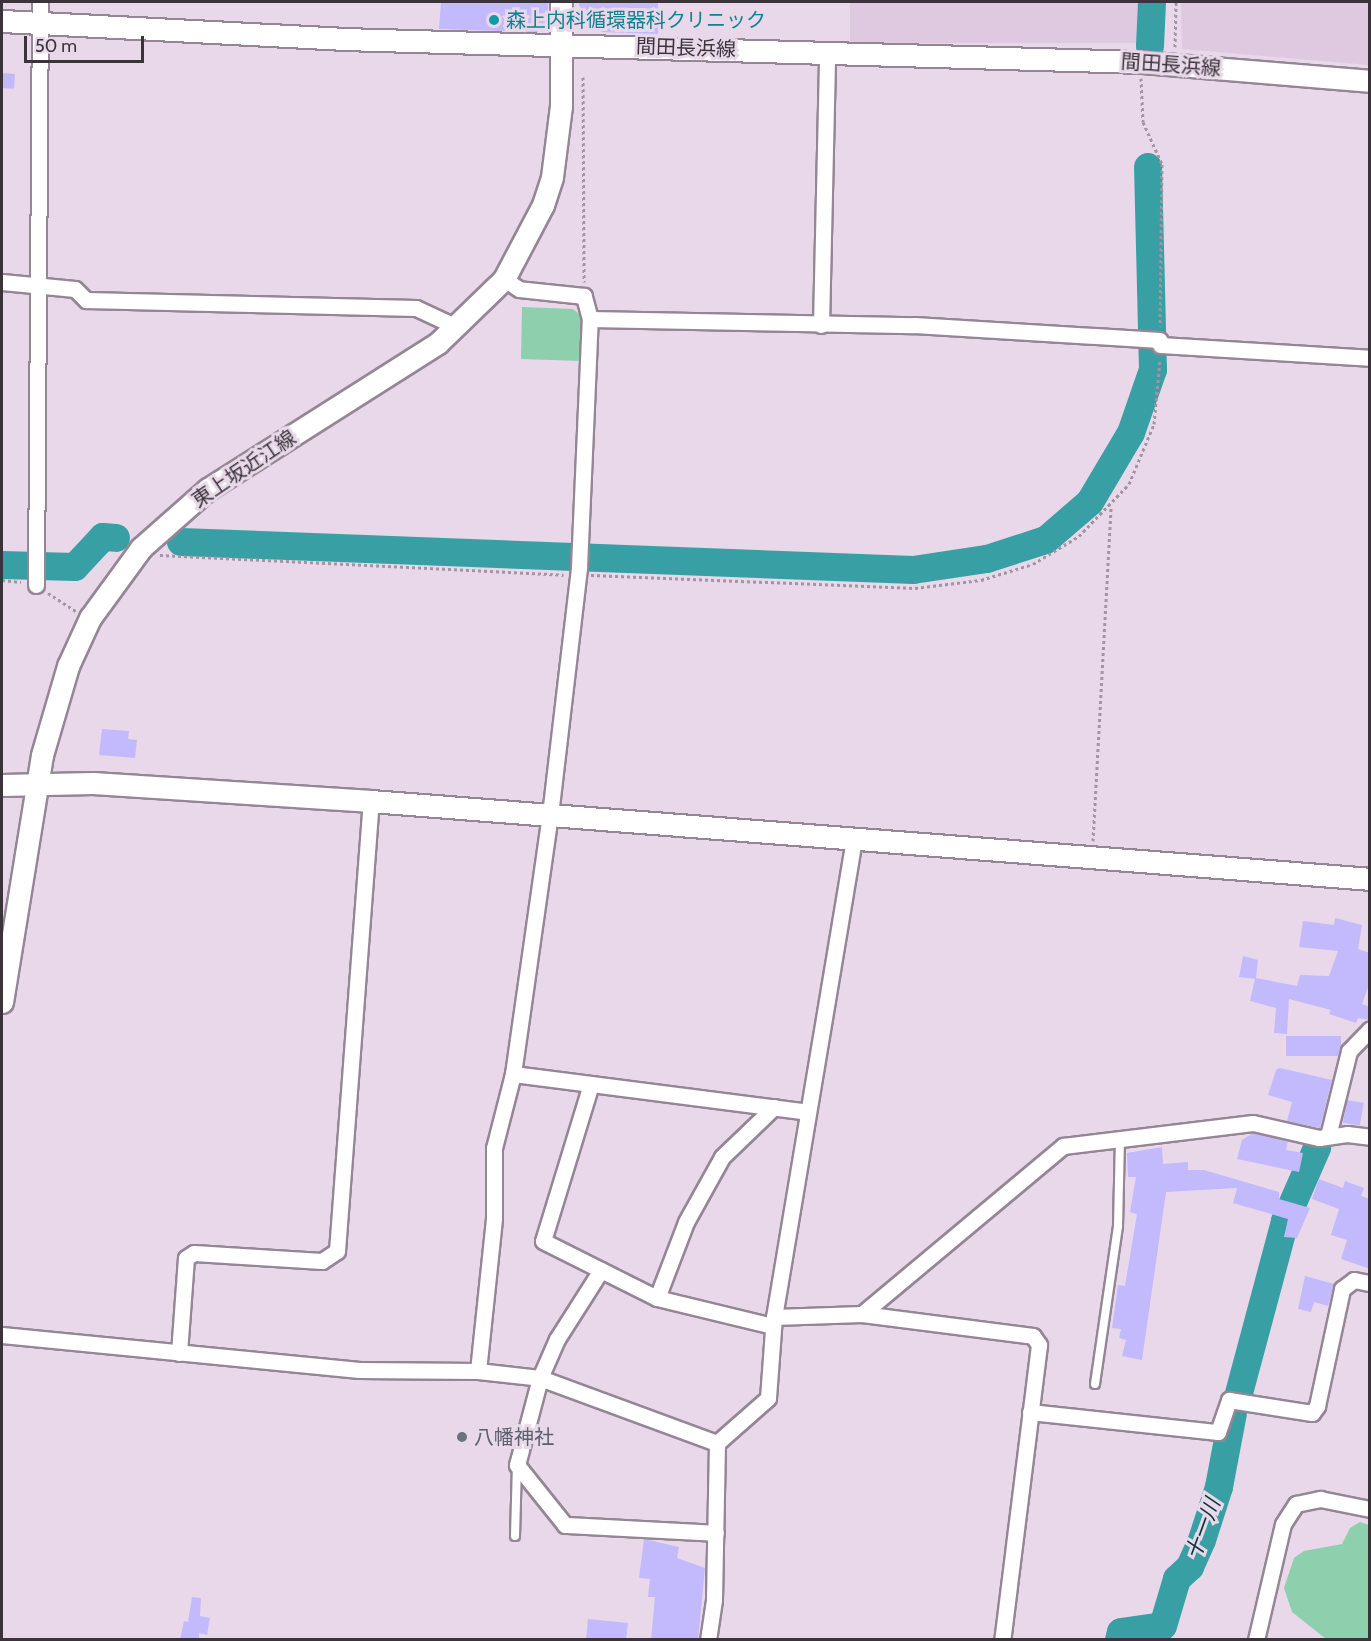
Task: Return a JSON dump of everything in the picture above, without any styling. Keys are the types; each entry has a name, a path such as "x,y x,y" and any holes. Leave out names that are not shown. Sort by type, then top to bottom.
{"main road":[{"name":"東上坂近江線","path":"2,1002 44,746 68,666 90,618 141,549 208,489 408,363 457,327 504,279 538,214 552,177 561,106 561,2"},
{"name":"間田長浜線","path":"2,21 40,12 343,39 1141,62 1370,81"},
{"path":"2,785 93,783 371,801 1370,879"}],"street":[{"path":"36,583 40,12"},
{"path":"821,325 827,52"},
{"path":"478,1371 494,1218 494,1148 513,1074 550,815 578,571 590,320 584,296 519,289 504,279"},
{"path":"2,282 75,289 86,300 416,308 457,327"},
{"path":"590,320 914,325 1370,358"},
{"path":"179,1353 186,1258 194,1253 322,1261 337,1251 371,801"},
{"path":"708,1640 716,1533 717,1443 768,1398 774,1321 854,840"},
{"path":"1328,1136 1349,1051 1370,1029"},
{"path":"513,1074 808,1112"},
{"path":"591,1084 543,1240 657,1298 774,1321 862,1314 1033,1336 1039,1345 1002,1640"},
{"path":"657,1298 686,1222 722,1157 774,1107"},
{"path":"862,1314 1063,1146 1253,1123 1319,1138 1328,1136 1370,1137"},
{"path":"601,1270 557,1339 540,1378 517,1465 565,1525 716,1533"},
{"path":"1030,1412 1218,1432 1229,1401 1312,1413 1317,1406 1342,1288 1354,1280 1370,1283"},
{"path":"2,1335 359,1370 478,1371 540,1378 717,1443"},
{"path":"1256,1640 1283,1524 1296,1504 1320,1499 1370,1509"}],"lane":[{"path":"1095,1384 1118,1226 1120,1138"},
{"path":"515,1536 517,1465"}],"path":[{"path":"1174,64 1176,2"},
{"path":"141,549 168,557 578,571 915,588 981,580 1033,564 1079,536 1111,507 1129,484 1154,424 1161,380 1159,342 1162,165 1143,122 1141,62"},
{"path":"583,77 584,296"},
{"path":"1092,856 1111,507"}],"shaded area":[{"path":"850,2 1138,2 1138,43 850,43"},
{"path":"1181,2 1369,2 1369,65 1182,49"}],"green space":[{"path":"522,307 573,309 584,318 581,361 521,359"},
{"path":"1360,1522 1369,1525 1369,1639 1326,1639 1292,1612 1284,1588 1294,1558 1304,1551 1342,1544 1350,1528"}],"building":[{"name":"森上内科循環器科クリニック","path":"441,2 548,2 548,19 537,32 439,29"},
{"path":"578,2 658,2 658,34 602,32 585,20"},
{"path":"2,73 15,74 14,89 2,88"},
{"path":"102,729 129,731 128,739 137,740 135,758 99,755"},
{"path":"1335,918 1362,925 1358,949 1370,953 1370,982 1362,1004 1370,1007 1370,1020 1358,1018 1356,1023 1329,1014 1331,1010 1289,999 1287,1034 1274,1033 1276,1008 1250,1001 1255,979 1239,977 1243,956 1258,960 1256,978 1297,986 1300,975 1329,976 1338,951 1299,947 1303,921 1334,925"},
{"path":"1286,1036 1341,1036 1341,1046 1338,1056 1286,1056"},
{"path":"1280,1068 1332,1080 1320,1128 1287,1121 1292,1102 1268,1095 1276,1070"},
{"path":"1347,1100 1364,1103 1360,1126 1343,1123"},
{"path":"1253,1133 1288,1141 1286,1150 1303,1153 1299,1172 1237,1159 1242,1140"},
{"path":"1162,1147 1163,1164 1188,1162 1188,1170 1204,1170 1279,1192 1279,1199 1310,1208 1297,1238 1284,1237 1288,1219 1233,1203 1237,1188 1166,1192 1142,1360 1122,1356 1126,1340 1119,1338 1121,1329 1112,1328 1118,1285 1125,1286 1137,1214 1130,1212 1136,1177 1128,1177 1127,1153"},
{"path":"1319,1179 1343,1188 1345,1181 1364,1188 1361,1196 1370,1199 1370,1269 1341,1259 1347,1240 1331,1235 1339,1209 1312,1199"},
{"path":"1305,1276 1334,1284 1328,1306 1314,1302 1311,1312 1298,1309"},
{"path":"644,1539 679,1547 677,1558 705,1568 698,1640 651,1640 655,1597 648,1597 650,1579 639,1578"},
{"path":"192,1597 201,1598 200,1616 210,1618 207,1635 199,1633 199,1640 180,1640 184,1621 188,1622"},
{"path":"588,1619 628,1623 626,1640 586,1640"}],"waterway":[{"path":"1150,46 1152,2"},
{"path":"181,542 913,570 987,559 1046,540 1090,502 1131,433 1153,370 1148,167"},
{"path":"2,565 75,567 103,537 116,538"},
{"name":"十一川","path":"1238,1397 1285,1221 1317,1148"},
{"name":"十一川","path":"1119,1640 1121,1632 1163,1626 1177,1579 1190,1567 1202,1540 1219,1487 1233,1413"}],"place":[{"name":"森上内科循環器科クリニック","path":"494,20"},
{"name":"八幡神社","path":"462,1437"}]}
